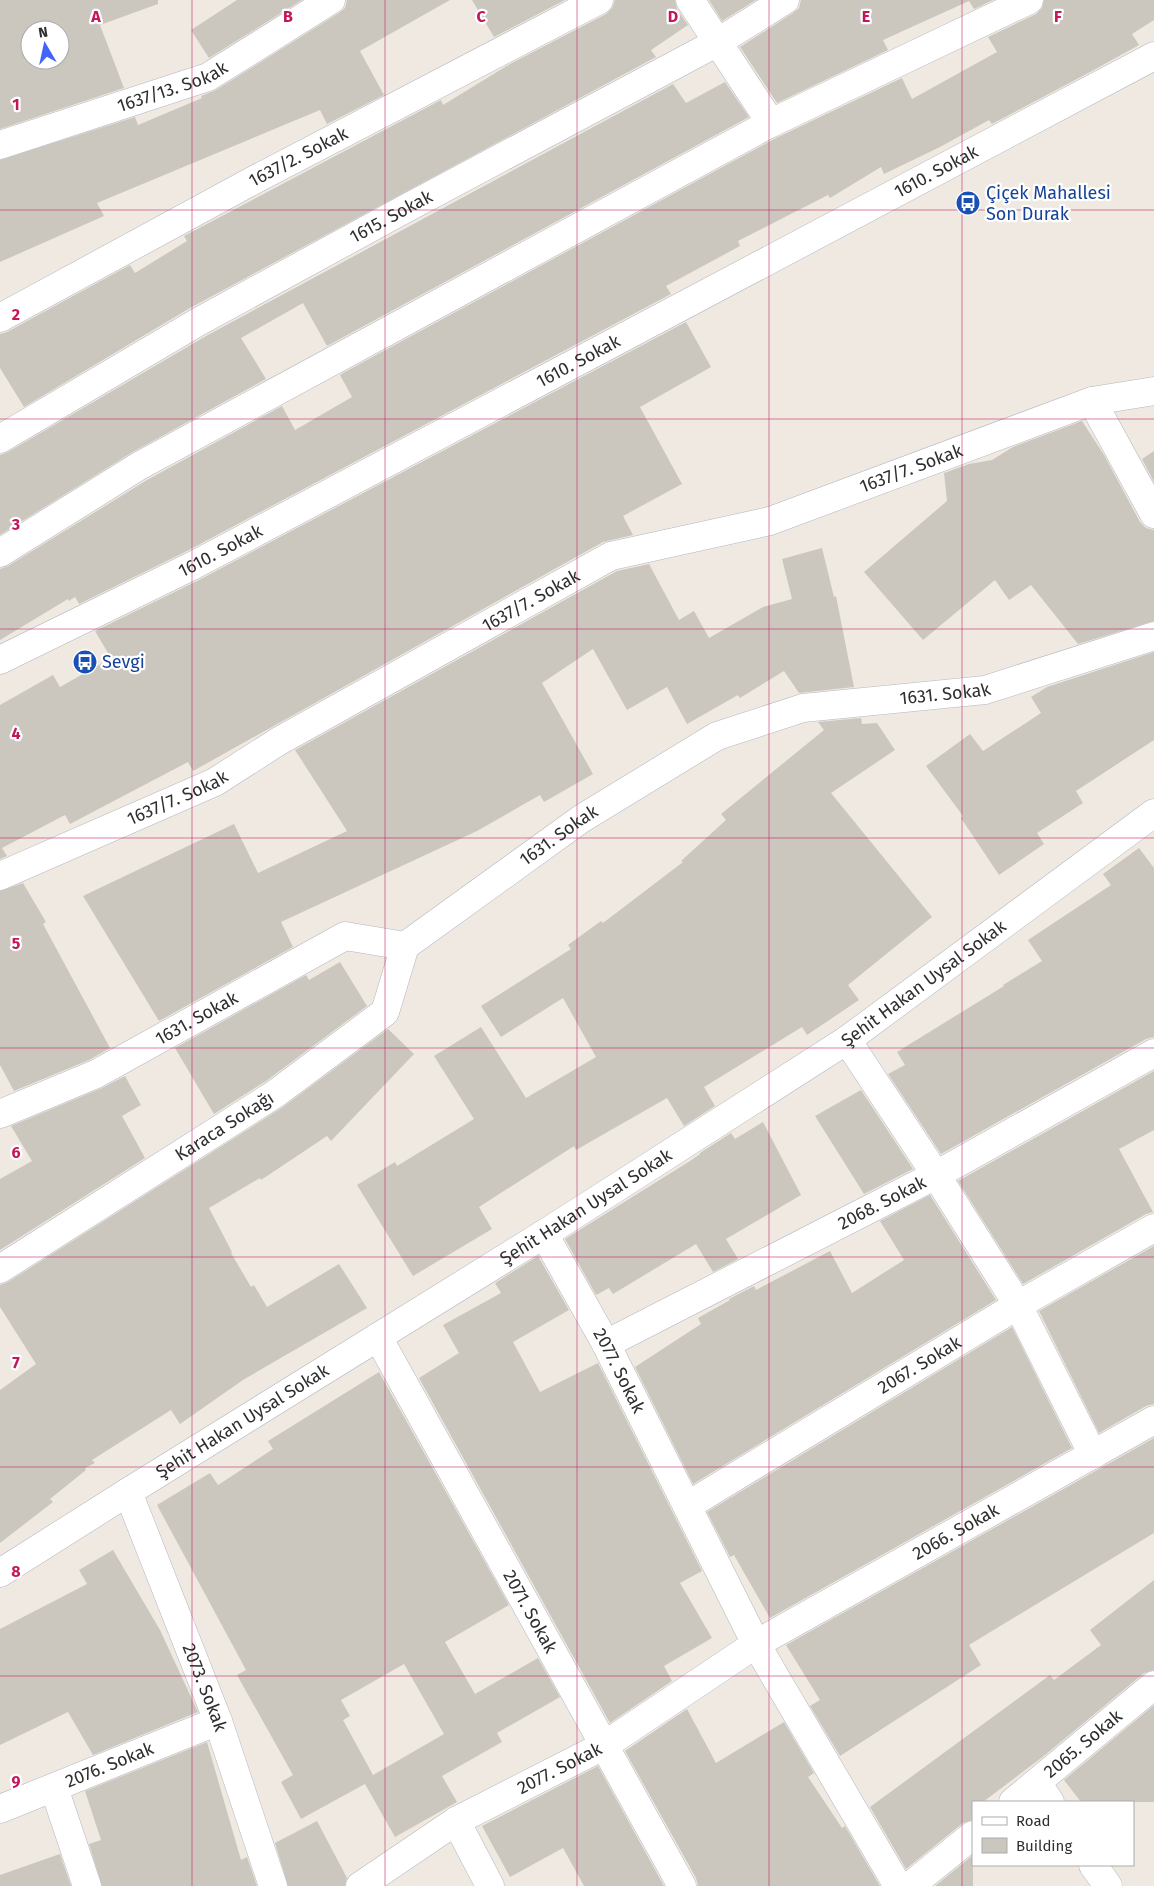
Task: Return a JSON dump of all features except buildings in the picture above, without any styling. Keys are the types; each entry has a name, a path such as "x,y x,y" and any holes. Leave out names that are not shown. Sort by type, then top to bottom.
{"street":[{"name":"1637/13. Sokak","path":"0,145 208,77 331,0"},
{"name":"1637/2. Sokak","path":"0,318 254,180 599,0"},
{"path":"690,0 771,123"},
{"name":"1615. Sokak","path":"0,439 198,322 402,210 718,42 785,0"},
{"path":"0,553 138,466 771,123 1029,0"},
{"name":"1610. Sokak","path":"0,660 192,566 1154,56"},
{"name":"1637/7. Sokak","path":"0,876 215,782 279,741 611,556 770,521 1092,401 1154,391"},
{"path":"1092,401 1154,514"},
{"name":"1631. Sokak","path":"0,1114 96,1074 345,936 405,946 581,819 717,736 803,708 985,690 1154,636"},
{"name":"Şehit Hakan Uysal Sokak","path":"0,1573 544,1234 847,1040 1154,813"},
{"name":"Karaca Sokağı","path":"0,1269 275,1094 385,1012 405,946"},
{"path":"847,1040 936,1175 1018,1305 1092,1455"},
{"name":"2068. Sokak","path":"606,1344 936,1175 1154,1053"},
{"name":"2067. Sokak","path":"687,1506 1018,1305 1154,1228"},
{"name":"2077. Sokak","path":"544,1234 606,1344 756,1644 898,1886"},
{"name":"2071. Sokak","path":"378,1337 682,1886"},
{"name":"2066. Sokak","path":"756,1644 1154,1420"},
{"name":"2073. Sokak","path":"128,1492 218,1721 273,1886"},
{"name":"2077. Sokak","path":"360,1886 456,1820 605,1744 756,1644"},
{"name":"2065. Sokak","path":"1016,1801 1043,1793 1154,1685"},
{"name":"2076. Sokak","path":"0,1809 218,1721"},
{"path":"54,1788 87,1886"},
{"path":"456,1820 490,1886"},
{"path":"910,1886 972,1836"},
{"path":"1094,1866 1108,1886"}],"place":[{"name":"Çiçek Mahallesi Son Durak","path":"968,203"},
{"name":"Sevgi","path":"85,662"}]}
